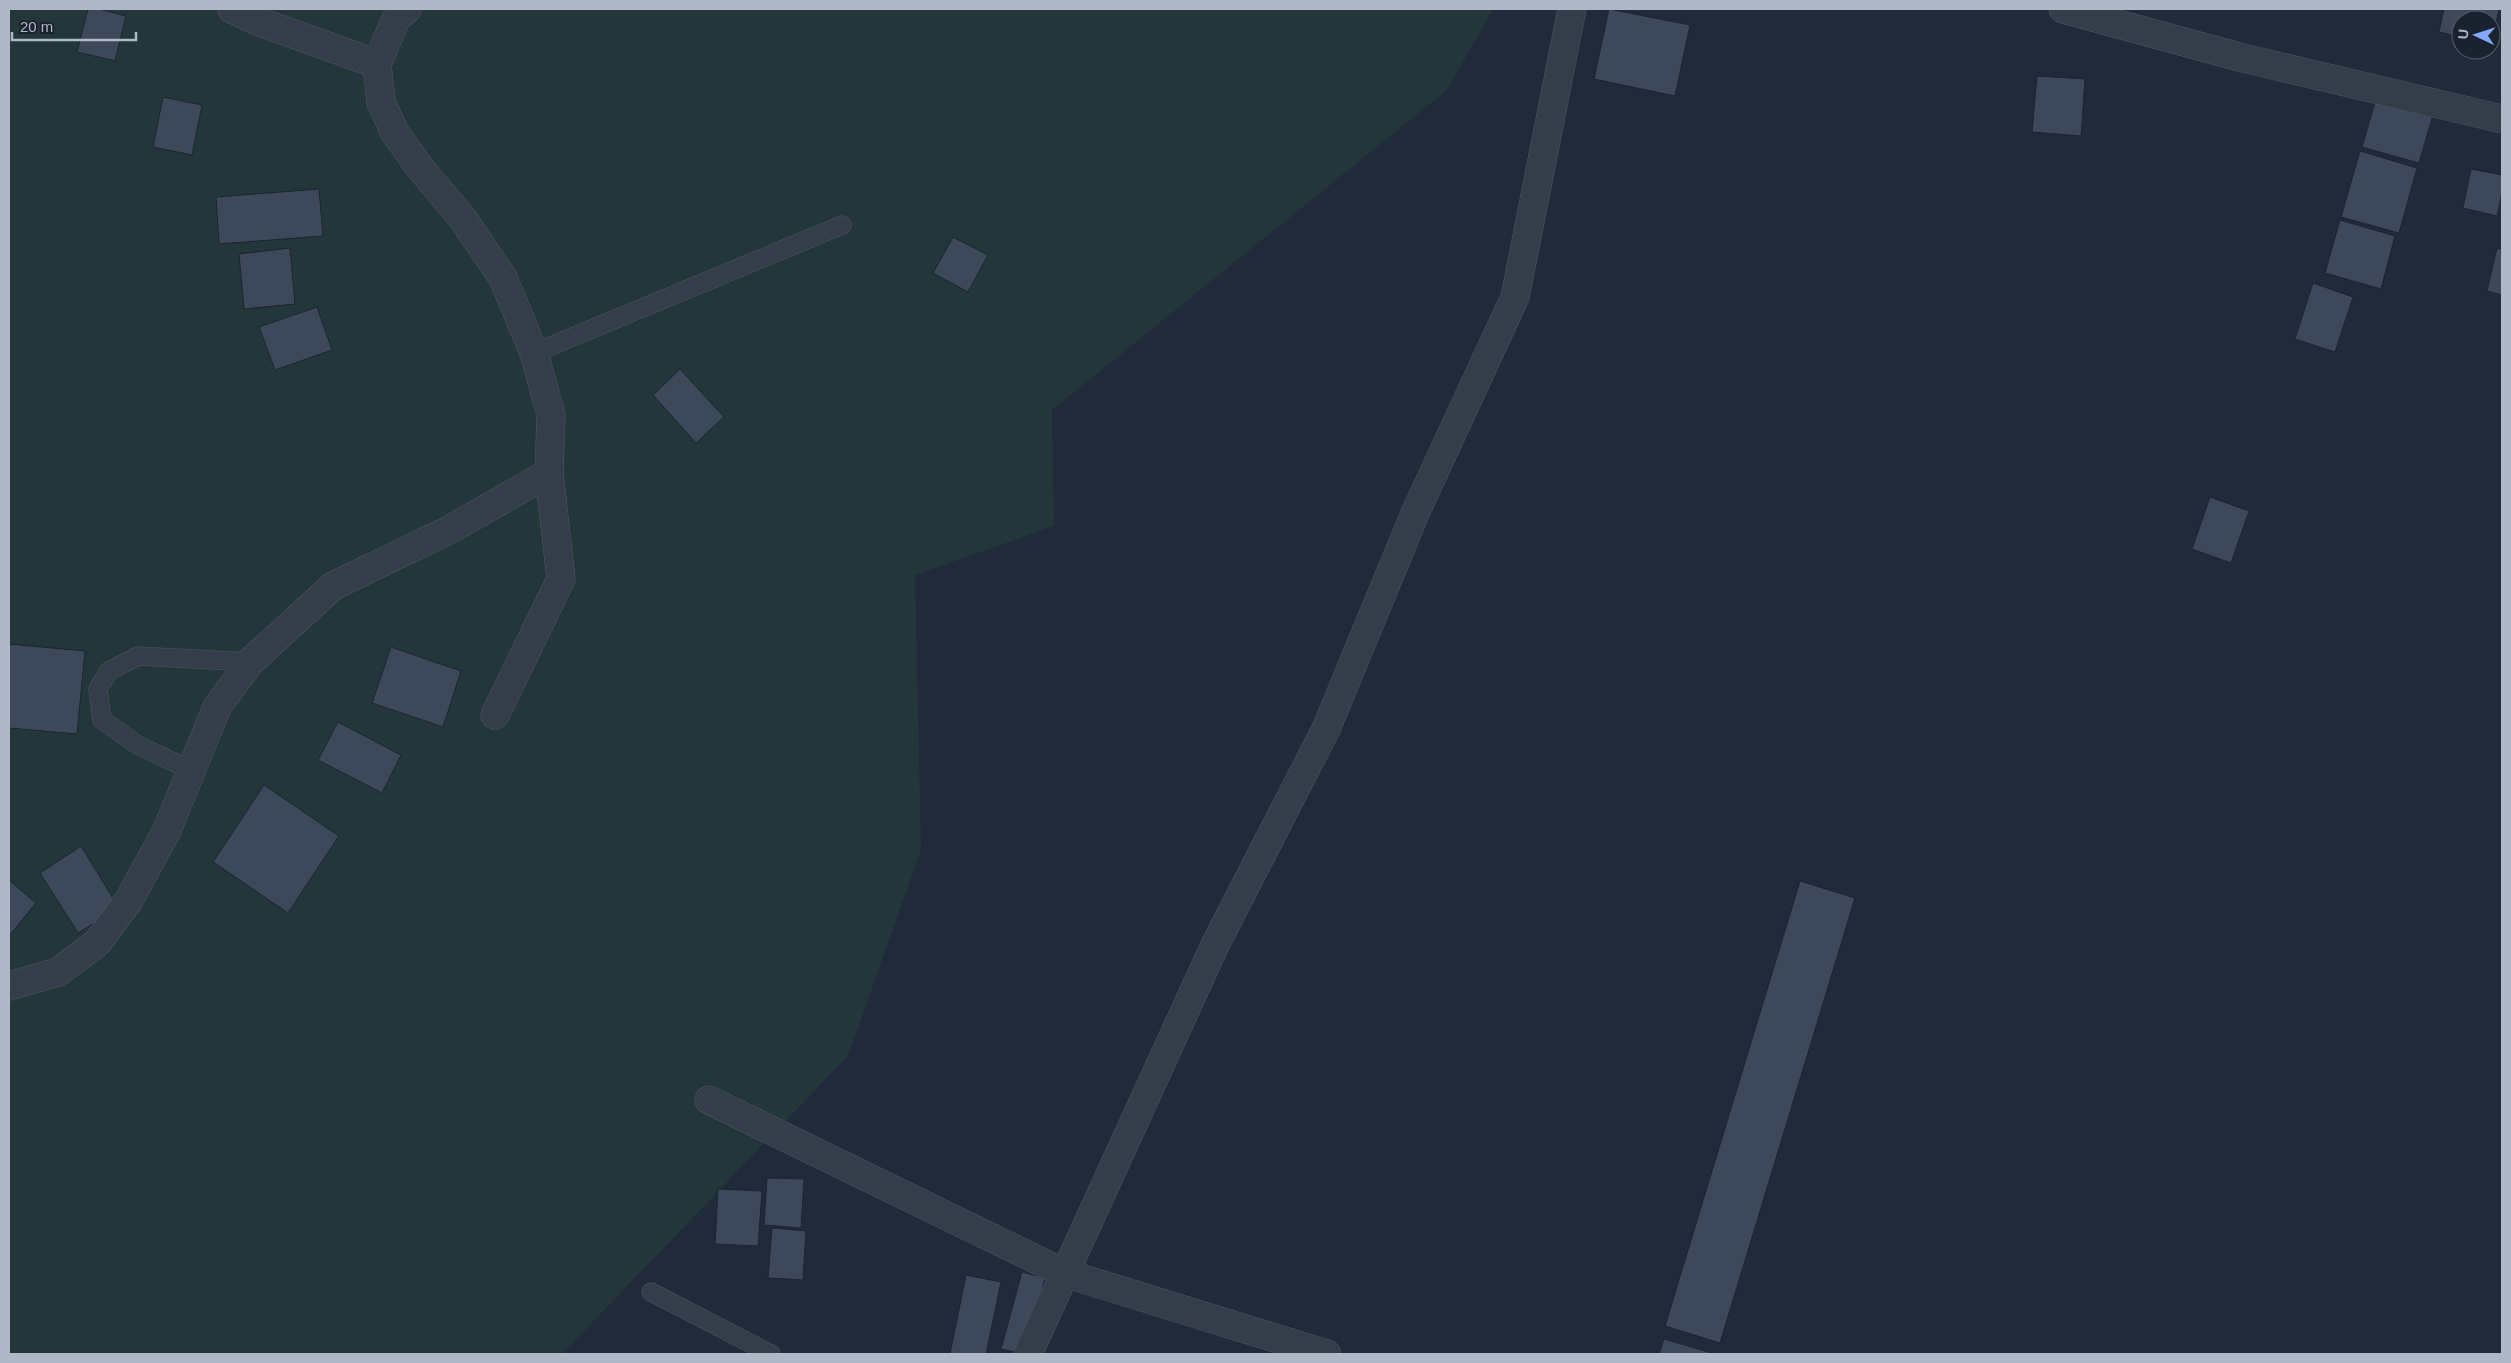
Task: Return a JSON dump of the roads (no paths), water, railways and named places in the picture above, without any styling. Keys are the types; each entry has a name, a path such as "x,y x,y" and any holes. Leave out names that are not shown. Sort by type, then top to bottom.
{"street":[{"path":"232,9 260,22 377,64"},
{"path":"407,9 396,20 377,64 381,102 395,133 421,169 463,220 503,278 534,353 550,415 549,473 561,579 495,715"},
{"path":"1028,1354 1215,945 1326,729 1416,512 1515,297 1572,9"},
{"path":"2063,9 2243,58 2502,119"},
{"path":"9,986 58,972 97,943 129,900 168,830 217,707 250,662 333,586 449,530 549,473"},
{"path":"709,1100 1064,1273 1327,1354"}],"lane":[{"path":"534,353 842,225"},
{"path":"192,771 138,745 102,720 98,689 110,671 138,656 250,662"},
{"path":"651,1292 770,1354"}]}
